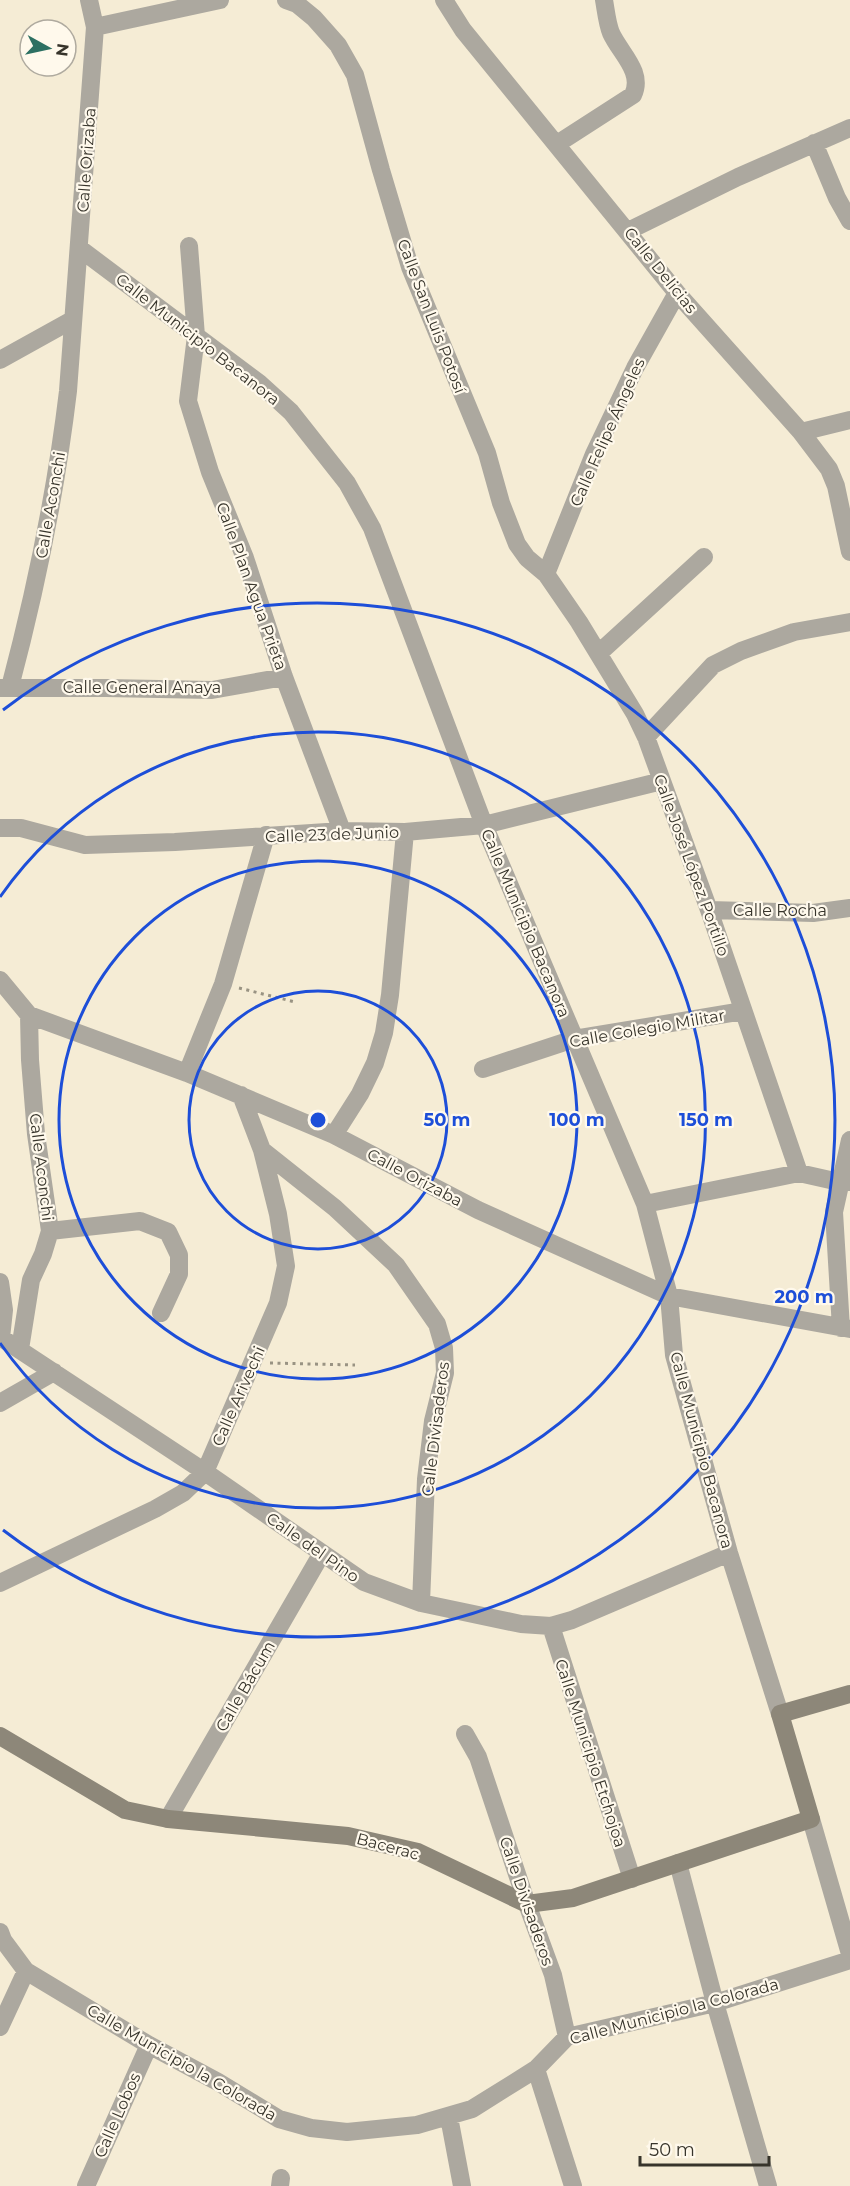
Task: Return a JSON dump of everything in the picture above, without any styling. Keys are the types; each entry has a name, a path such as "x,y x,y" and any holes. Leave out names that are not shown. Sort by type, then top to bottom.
{"street":[{"name":"Calle Orizaba","path":"72,320 95,27 89,0"},
{"path":"95,27 220,0"},
{"name":"Calle San Luis Potosí","path":"286,0 297,4 314,18 338,45 355,75 410,267 487,453 501,503 517,544 527,558 546,574"},
{"name":"Calle Delicias","path":"444,0 463,30 677,293 801,432 829,469 836,486 850,552"},
{"path":"557,144 633,95 636,89 636,76 611,33 604,0"},
{"path":"628,231 850,128"},
{"path":"814,143 837,198 850,220"},
{"name":"Calle Plan Agua Prieta","path":"189,246 196,336 188,401 210,472 245,558 284,677 342,831"},
{"name":"Calle Municipio Bacanora","path":"79,248 259,383 291,412 347,483 372,528 484,825 645,1204 669,1296 674,1355 729,1553 780,1714"},
{"name":"Calle Felipe Ángeles","path":"546,574 594,454 634,368 677,293"},
{"path":"0,360 72,320"},
{"name":"Calle Aconchi","path":"5,688 46,538 65,414 72,320"},
{"path":"801,432 850,420"},
{"path":"599,653 704,557"},
{"name":"Calle José López Portillo","path":"546,574 599,653 646,737 709,910 799,1173"},
{"path":"646,737 713,665 741,651 794,632 850,622"},
{"name":"Calle General Anaya","path":"5,688 212,690 284,677"},
{"name":"Calle 23 de Junio","path":"0,828 21,828 85,845 166,843 342,831 405,832 484,825 662,781"},
{"path":"334,1135 360,1094 375,1063 384,1033 390,995 405,832"},
{"path":"187,1073 223,984 266,835"},
{"name":"Calle Rocha","path":"709,910 813,913 850,908"},
{"path":"0,980 29,1015"},
{"name":"Calle Colegio Militar","path":"483,1068 574,1039 743,1011"},
{"name":"Calle Orizaba","path":"29,1015 187,1073 334,1135 478,1210 669,1296 846,1328"},
{"name":"Calle Aconchi","path":"20,1349 31,1280 50,1231 36,1134 29,1015"},
{"name":"Calle Arivechi","path":"0,1583 155,1509 183,1493 205,1472 278,1303 286,1266 278,1214 262,1150 241,1095"},
{"path":"846,1328 834,1212 845,1182 850,1140"},
{"name":"Calle Divisaderos","path":"262,1150 335,1208 396,1265 437,1324 444,1348 445,1373 433,1421 426,1479 422,1604"},
{"path":"645,1204 799,1173 845,1182"},
{"path":"50,1231 140,1221 168,1232 178,1255 179,1274 161,1313"},
{"path":"0,1282 4,1310 0,1338"},
{"name":"Calle del Pino","path":"0,1338 205,1472 364,1582 422,1604 521,1624 551,1626 572,1620 729,1553"},
{"path":"0,1403 54,1372"},
{"name":"Calle Bácum","path":"168,1819 322,1553"},
{"name":"Calle Municipio Etchojoa","path":"551,1626 632,1880"},
{"path":"850,1695 780,1714 850,1954"},
{"name":"Calle Divisaderos","path":"465,1734 478,1757 553,1975 567,2037"},
{"name":"Bacerac","path":"0,1736 125,1810 168,1819 348,1836 418,1852 527,1904"},
{"path":"527,1904 573,1898 811,1819"},
{"path":"678,1863 715,2003 768,2186"},
{"name":"Calle Municipio la Colorada","path":"1,1937 26,1971 279,2119 311,2128 347,2132 417,2125 449,2117 472,2109 536,2069 567,2037 715,2003 850,1960"},
{"path":"0,2026 26,1971"},
{"name":"Calle Lobos","path":"86,2186 149,2045"},
{"path":"536,2069 573,2186"},
{"path":"449,2117 462,2186"}],"path":[{"path":"223,984 296,1002"},
{"path":"254,1363 355,1365"}]}
